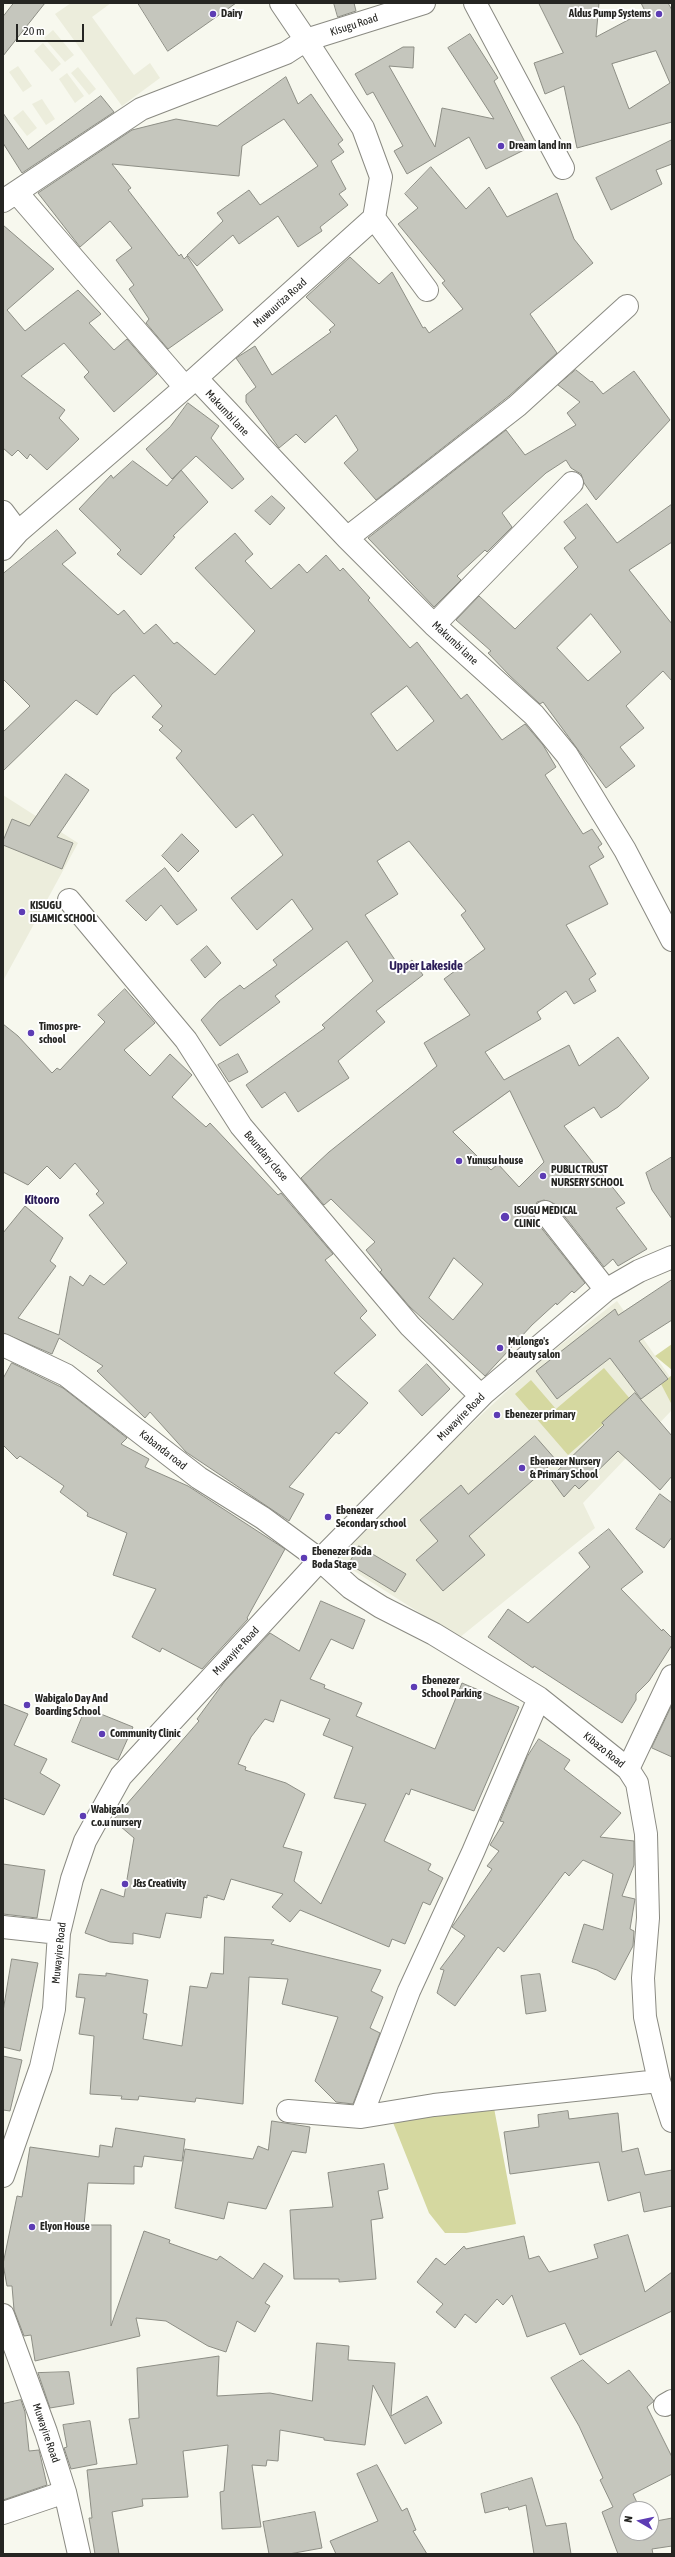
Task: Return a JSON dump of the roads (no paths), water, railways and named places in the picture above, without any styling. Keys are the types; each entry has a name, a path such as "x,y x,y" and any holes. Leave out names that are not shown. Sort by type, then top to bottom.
{"street":[{"path":"281,3 363,128 381,177 374,218 427,290"},
{"name":"Kisugu Road","path":"10,197 141,109 286,53 306,40 424,3"},
{"path":"475,3 563,168"},
{"name":"Makumbi lane","path":"10,197 190,382 434,625 534,715 567,755 625,850 672,940"},
{"name":"Muwuuriza Road","path":"3,549 18,532 190,382 374,218"},
{"path":"346,538 516,406 627,306"},
{"path":"434,625 572,483"},
{"path":"3,512 18,532"},
{"name":"Boundary close","path":"69,900 186,1040 241,1126 410,1326 481,1396"},
{"path":"545,1212 606,1290"},
{"name":"Muwayire Road","path":"3,2175 41,2067 54,2009 59,1933 72,1879 85,1841 121,1776 320,1560 481,1396 606,1290 639,1271 672,1257"},
{"name":"Kabanda road","path":"3,1345 66,1375 199,1478 263,1518 320,1560"},
{"name":"Kibazo Road","path":"320,1560 351,1588 375,1603 434,1634 539,1698 628,1769 637,1783 646,1834 648,1918 643,1986 645,2017 659,2081 672,2121"},
{"path":"628,1769 672,1676"},
{"path":"361,2117 409,1991 473,1852 539,1698"},
{"path":"3,1926 59,1933"},
{"path":"288,2111 361,2117 434,2105 659,2081"},
{"name":"Muwayire Road","path":"3,2315 46,2432 65,2492 79,2554"},
{"path":"3,2513 65,2492"}],"place":[{"name":"Dairy","path":"213,14"},
{"name":"Aldus Pump Systems","path":"659,14"},
{"name":"Dream land Inn","path":"501,146"},
{"name":"KISUGU ISLAMIC SCHOOL","path":"22,912"},
{"name":"Timos pre- school","path":"31,1033"},
{"name":"Yunusu house","path":"459,1161"},
{"name":"PUBLIC TRUST NURSERY SCHOOL","path":"543,1176"},
{"name":"ISUGU MEDICAL CLINIC","path":"505,1217"},
{"name":"Mulongo's beauty salon","path":"500,1348"},
{"name":"Ebenezer primary","path":"497,1415"},
{"name":"Ebenezer Nursery & Primary School","path":"522,1468"},
{"name":"Ebenezer Secondary school","path":"328,1517"},
{"name":"Ebenezer Boda Boda Stage","path":"304,1558"},
{"name":"Ebenezer School Parking","path":"414,1687"},
{"name":"Wabigalo Day And Boarding School","path":"27,1705"},
{"name":"Community Clinic","path":"102,1734"},
{"name":"Wabigalo c.o.u nursery","path":"83,1816"},
{"name":"J&s Creativity","path":"125,1884"},
{"name":"Elyon House","path":"32,2227"}],"district":[{"name":"Upper Lakeside","path":"426,966"},
{"name":"Kitooro","path":"42,1200"}]}
